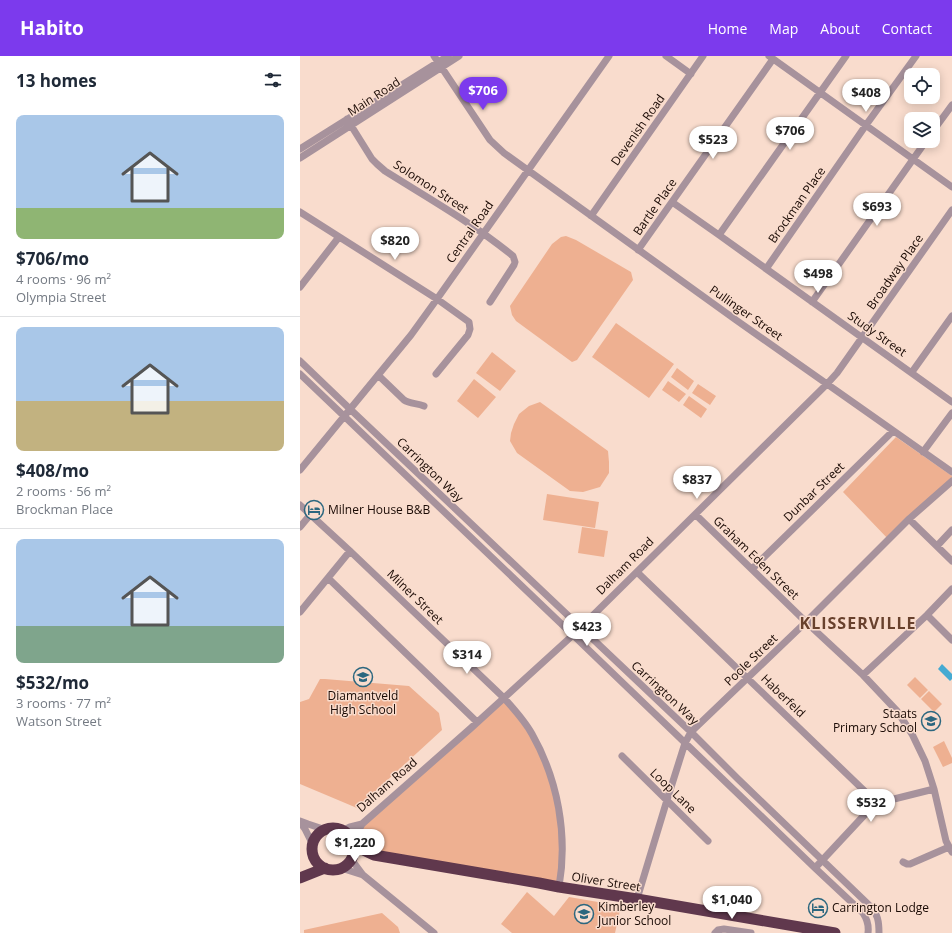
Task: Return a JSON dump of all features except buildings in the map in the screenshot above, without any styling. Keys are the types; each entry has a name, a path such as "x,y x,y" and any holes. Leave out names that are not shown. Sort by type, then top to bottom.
{"highway":[{"path":"334,828 342,831 349,836 352,843 352,858 341,868 334,870 325,868 316,862 314,857 312,851 314,841 319,834 326,830 334,828"},
{"name":"Oliver Street","path":"352,843 374,855"},
{"name":"Oliver Street","path":"352,858 374,855 539,883 559,888 637,899 835,933"},
{"path":"300,878 314,857"},
{"path":"300,878 325,868"}],"street":[{"name":"Main Road","path":"300,158 349,122 448,56"},
{"name":"Main Road","path":"438,62 459,56"},
{"name":"Central Road","path":"300,470 411,335 609,56"},
{"path":"666,56 691,74"},
{"name":"Devenish Road","path":"591,216 703,56"},
{"path":"719,235 846,56"},
{"name":"Brockman Place","path":"766,269 916,56"},
{"path":"771,58 952,187"},
{"name":"Bartle Place","path":"638,250 771,58"},
{"name":"Pullinger Street","path":"438,62 493,143 504,153 527,171 952,472"},
{"path":"940,121 952,105"},
{"name":"Main Road","path":"300,149 349,122"},
{"name":"Solomon Street","path":"349,122 372,159 385,171 483,234 513,256 514,265 490,302"},
{"path":"812,302 921,148"},
{"name":"Study Street","path":"672,202 952,402"},
{"name":"Broadway Place","path":"827,384 837,373 952,210"},
{"path":"300,212 469,322 470,326 468,335 436,374"},
{"path":"300,287 339,237"},
{"path":"912,372 952,316"},
{"name":"Carrington Way","path":"300,361 691,732 874,910 878,917 880,933"},
{"name":"Carrington Way","path":"300,374 863,913 868,924 868,933"},
{"path":"378,375 408,403 420,404 424,406"},
{"name":"Dalham Road","path":"352,843 362,824 581,628 827,384"},
{"path":"923,452 952,413"},
{"name":"Dunbar Street","path":"752,568 893,431"},
{"name":"Poole Street","path":"637,899 685,743 691,732 806,622 909,519 952,481"},
{"name":"Milner Street","path":"300,505 350,550 504,698 532,733 553,784 561,822 563,842 562,869 559,888"},
{"path":"300,528 310,515"},
{"name":"Graham Eden Street","path":"696,515 806,622 864,675 897,711 912,734 925,762 934,789 946,841 951,850"},
{"path":"909,519 952,561"},
{"path":"937,546 952,530"},
{"path":"300,612 350,550"},
{"name":"Haberfeld","path":"637,572 878,804"},
{"path":"328,578 477,722"},
{"path":"864,675 952,589"},
{"path":"927,615 952,640"},
{"name":"Loop Lane","path":"622,756 708,840"},
{"path":"815,868 870,809 888,800 934,789"},
{"path":"300,821 326,830"},
{"path":"300,821 313,845"},
{"name":"Dalham Road","path":"342,831 362,824"},
{"path":"903,862 910,864 951,850"},
{"path":"352,858 363,875 434,933"},
{"path":"341,868 363,875"},
{"path":"716,932 724,929 751,933"}],"shaded area":[{"path":"566,236 576,240 631,272 633,280 577,360 572,362 516,321 512,315 510,306 552,244 561,237"},
{"path":"616,323 674,364 649,398 592,357"},
{"path":"492,352 516,371 500,391 476,373"},
{"path":"677,368 694,381 688,390 671,377"},
{"path":"474,379 496,397 478,418 457,401"},
{"path":"668,381 686,394 679,402 662,390"},
{"path":"698,384 716,396 710,405 692,393"},
{"path":"689,396 707,409 701,418 683,405"},
{"path":"540,402 608,451 609,473 600,487 583,492 570,491 517,453 510,441 514,424 519,414 529,406"},
{"path":"896,437 952,476 952,479 890,541 843,492"},
{"path":"547,494 599,502 595,528 543,520"},
{"path":"582,527 608,531 604,557 578,553"},
{"path":"915,677 928,690 920,698 907,685"},
{"path":"320,679 409,686 439,713 442,730 357,808 300,784 300,702 309,699"},
{"path":"929,691 942,704 934,712 921,699"},
{"path":"504,698 542,753 561,820 560,883 369,852 359,842 364,825"},
{"path":"944,741 952,758 952,763 943,767 933,747"},
{"path":"527,892 554,916 569,897 621,906 615,933 512,933 501,924"},
{"path":"382,913 398,927 400,933 304,933 304,930"}],"water":[{"path":"942,664 952,674 952,679 950,681 938,669"}],"place":[{"name":"Milner House B&B","path":"314,510"},
{"name":"Diamantveld High School","path":"363,677"},
{"name":"Staats Primary School","path":"931,721"},
{"name":"Carrington Lodge","path":"818,908"},
{"name":"Kimberley Junior School","path":"584,914"}],"district":[{"name":"KLISSERVILLE","path":"858,623"}]}
